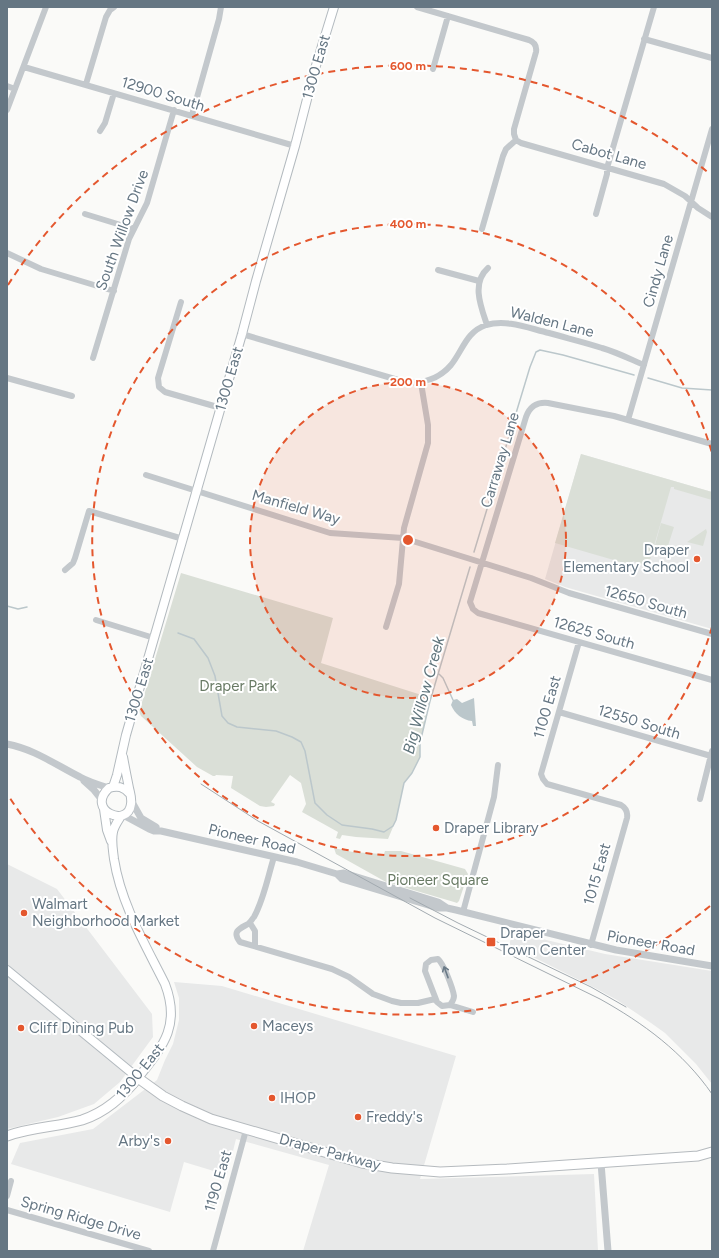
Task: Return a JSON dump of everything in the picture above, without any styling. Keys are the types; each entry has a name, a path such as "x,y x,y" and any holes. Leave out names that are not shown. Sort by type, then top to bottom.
{"main road":[{"name":"1300 East","path":"111,788 117,775 122,751 242,334 295,146 314,72 334,7"},
{"name":"1300 East","path":"122,751 131,798"},
{"path":"120,787 126,789 131,798 128,812 122,815 115,816 108,814 104,809 102,800 105,792 111,788 120,787"},
{"name":"1300 East","path":"104,809 107,830 112,842"},
{"name":"1300 East","path":"7,1136 22,1131 81,1120 94,1115 117,1101 138,1078 156,1055 166,1039 170,1023 170,1004 168,993 125,901 116,873 112,842 113,830 122,815"},
{"name":"Draper Parkway","path":"7,970 138,1078 163,1096 194,1113 246,1130 362,1163 411,1170 440,1172 710,1155"}],"street":[{"path":"7,110 46,7"},
{"path":"86,84 106,17 110,10 114,7"},
{"path":"192,115 221,7"},
{"path":"417,7 529,40 535,45 536,52 514,132 516,140 506,149 503,156 482,229"},
{"path":"596,214 607,174 607,168 654,7"},
{"path":"433,69 448,16"},
{"path":"644,39 712,58"},
{"name":"12900 South","path":"24,67 295,146"},
{"path":"7,86 15,89"},
{"path":"100,131 105,123 114,92"},
{"name":"South Willow Drive","path":"93,358 125,252 134,229 140,220 147,203 174,110"},
{"name":"Cindy Lane","path":"628,420 712,129"},
{"name":"Cabot Lane","path":"516,140 521,143 664,184 685,196 698,208 712,217"},
{"path":"85,214 134,229"},
{"path":"7,253 41,269 114,291"},
{"path":"487,325 479,298 479,281 482,274 488,268"},
{"path":"438,270 479,281"},
{"path":"181,302 158,378 159,387 165,392 221,408"},
{"name":"Walden Lane","path":"242,334 405,382 421,383 435,378 451,365 469,336 479,328 487,325 504,323 519,325 601,348 644,364"},
{"path":"7,378 72,396"},
{"path":"386,627 399,584 404,528 428,443 428,425 421,383"},
{"name":"Carraway Lane","path":"471,607 471,600 482,562 526,417 531,408 540,403 548,403 628,420 712,444"},
{"name":"Manfield Way","path":"146,475 330,533 402,538 482,562"},
{"path":"65,570 73,563 89,511 183,539"},
{"name":"12650 South","path":"482,562 536,580 565,592 712,634"},
{"name":"12625 South","path":"471,607 478,613 712,680"},
{"path":"96,620 154,638"},
{"name":"1100 East","path":"579,642 542,771 543,779 547,784 621,805 626,810"},
{"name":"12550 South","path":"559,712 711,754"},
{"path":"7,744 19,746 42,756 81,778 111,788"},
{"path":"700,799 711,754"},
{"path":"463,912 494,797 498,765"},
{"path":"81,778 102,800"},
{"name":"Pioneer Road","path":"131,798 141,818 161,831"},
{"name":"1015 East","path":"591,945 627,818 626,810"},
{"name":"Pioneer Road","path":"122,815 154,831 161,831 297,862 338,874 344,873 438,902 447,908 591,945 635,954 712,966"},
{"path":"274,857 261,902 250,923 240,927 237,933 240,942 332,969 348,977 373,994 387,1000 410,1003 435,999"},
{"path":"250,923 255,931 255,946"},
{"path":"450,1005 453,1001 454,994 443,965 438,959 428,961 425,967 435,999 442,1006 450,1005 473,1012"},
{"name":"1190 East","path":"213,1251 220,1219 246,1130"},
{"path":"601,1163 608,1251"},
{"path":"7,1196 11,1181"},
{"name":"Spring Ridge Drive","path":"7,1210 149,1251"}],"shaded area":[{"path":"581,454 712,492 712,629 565,587 545,579"},
{"path":"474,698 476,726 473,726 472,721 459,716 451,705 453,700 457,699 462,703"},
{"path":"7,864 57,889 152,1014 153,1037 120,1082 94,1104 58,1117 7,1129"},
{"path":"513,932 605,954 712,971 712,1084 696,1064 665,1033 651,1023 617,1000 509,945"},
{"path":"174,982 222,986 456,1056 420,1179 594,1174 598,1251 303,1251 329,1165 236,1139 227,1175 184,1162 170,1212 11,1164 20,1143 93,1129 157,1080 173,1044 179,1020 179,998"}],"green space":[{"path":"581,454 712,492 712,500 671,487 648,567 633,561 631,565 555,543"},
{"path":"661,523 674,527 666,552 654,549"},
{"path":"706,529 707,532 703,546 687,542"},
{"name":"Draper Park","path":"181,573 333,618 321,663 431,698 420,743 420,757 412,773 404,783 396,820 388,839 342,835 340,839 336,838 338,832 302,812 306,804 301,783 290,775 271,802 275,804 274,806 260,806 231,788 233,776 213,776 197,767 141,716 139,712"},
{"name":"Pioneer Square","path":"334,848 353,852 382,854 384,854 385,851 401,851 465,869 468,874 457,903 386,882 336,854"},
{"path":"210,1189 218,1192 214,1207 206,1205"}],"waterway":[{"name":"Big Willow Creek","path":"474,552 530,367 536,352 540,350 563,355 634,375"},
{"name":"Big Willow Creek","path":"648,378 682,388 712,390"},
{"name":"Big Willow Creek","path":"178,633 194,639 208,658 215,676 222,716 228,723 237,727 276,731 301,742 305,751 315,803 327,815 342,825 384,832 393,826 396,820 404,783 412,773 420,757 420,743 430,701 470,567"},
{"name":"Big Willow Creek","path":"7,606 18,609 27,607"},
{"path":"439,674 443,678 453,700"}],"tram line":[{"path":"201,784 258,821 435,918 616,1008 647,1029 675,1052 701,1079 712,1094"},
{"path":"410,898 458,923 591,987 626,1007"}],"place":[{"name":"Draper Elementary School","path":"697,559"},
{"name":"Draper Library","path":"436,828"},
{"name":"Walmart Neighborhood Market","path":"24,913"},
{"name":"Draper Town Center","path":"491,942"},
{"name":"Maceys","path":"254,1026"},
{"name":"Cliff Dining Pub","path":"21,1028"},
{"name":"IHOP","path":"272,1098"},
{"name":"Freddy's","path":"358,1117"},
{"name":"Arby's","path":"168,1141"}]}
